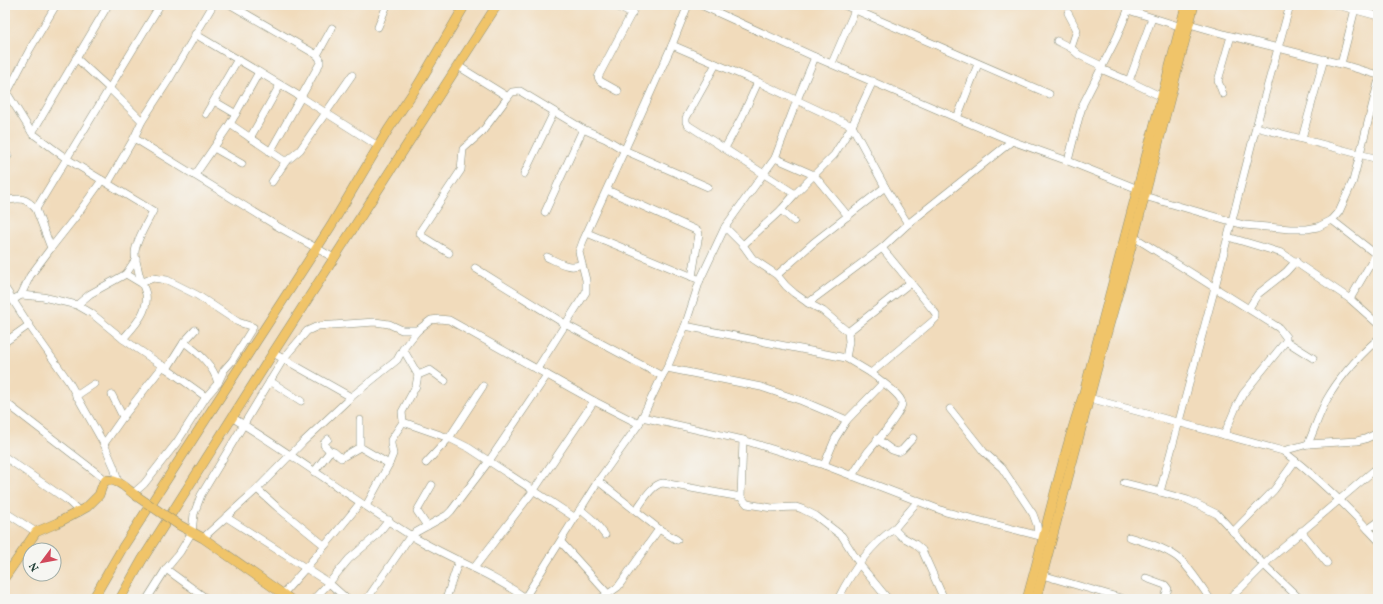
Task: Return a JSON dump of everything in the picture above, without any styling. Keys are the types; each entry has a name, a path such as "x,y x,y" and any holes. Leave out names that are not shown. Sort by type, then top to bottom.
{"main road":[{"path":"93,599 123,547 331,226 378,146 418,86 465,5"},
{"path":"120,599 142,560 273,353 497,5"},
{"path":"1036,599 1042,575 1045,537 1069,440 1141,192 1185,25 1186,5"},
{"path":"1027,599 1045,537 1090,398 1134,237 1141,192 1162,97 1185,25 1194,5"},
{"path":"5,577 36,532 80,512 99,495 106,480 112,479 179,525 203,538 286,597"}],"street":[{"path":"56,5 6,93 32,133 67,159 153,211 135,250 141,283 146,294 144,308 141,316 123,340"},
{"path":"32,133 108,5"},
{"path":"36,209 160,5"},
{"path":"13,300 21,295 30,276 77,215 105,182 134,138 142,121 170,78 213,5"},
{"path":"231,5 317,55 320,59 320,62 270,152"},
{"path":"378,27 387,5"},
{"path":"614,5 632,14"},
{"path":"618,91 600,82 598,77 636,5"},
{"path":"537,369 586,292 586,280 579,252 672,45 688,5"},
{"path":"701,5 815,57 957,118 1068,160 1141,192 1231,222 1259,227 1307,229 1318,227 1332,220 1339,212 1344,204 1353,181 1378,83"},
{"path":"844,5 1049,94"},
{"path":"1160,492 1256,127 1290,5"},
{"path":"1337,5 1355,8 1378,16"},
{"path":"1068,160 1083,104 1117,38 1129,7 1152,18 1231,36 1378,75"},
{"path":"1341,64 1355,8"},
{"path":"832,63 855,10"},
{"path":"1068,13 1077,30 1071,48"},
{"path":"1129,81 1152,18"},
{"path":"317,55 332,28"},
{"path":"195,34 301,97 378,146"},
{"path":"1222,94 1218,81 1231,36"},
{"path":"1057,41 1101,67 1162,97"},
{"path":"672,45 758,82 852,126 885,187 908,224"},
{"path":"233,418 411,535 474,568 526,598 561,542 574,517 639,424 667,368 685,326 700,280 725,227 775,158 815,57"},
{"path":"76,58 142,121"},
{"path":"206,114 238,59"},
{"path":"1302,138 1324,60"},
{"path":"716,64 686,118 686,122 688,125 795,194"},
{"path":"957,118 978,64"},
{"path":"458,66 508,97"},
{"path":"195,175 230,124 259,72"},
{"path":"272,182 286,161 292,158 300,150 352,75"},
{"path":"742,245 781,210 834,155 852,126 873,81"},
{"path":"725,148 758,82"},
{"path":"250,138 280,85"},
{"path":"449,253 423,237 420,234 421,230 461,170 463,149 482,132 512,92 520,91 554,112 624,150 708,187"},
{"path":"214,101 236,114"},
{"path":"524,174 554,112"},
{"path":"230,124 270,152 286,161"},
{"path":"1256,127 1378,159"},
{"path":"545,212 584,129"},
{"path":"134,138 277,226 334,258"},
{"path":"808,303 882,248 908,224 1012,140"},
{"path":"214,148 242,164"},
{"path":"775,158 814,175 848,216"},
{"path":"777,275 813,243 885,187"},
{"path":"607,190 698,231 699,234 692,277"},
{"path":"5,201 14,198 25,200 36,209 51,248"},
{"path":"781,210 794,221"},
{"path":"1332,220 1377,253 1350,299"},
{"path":"725,227 753,259 777,275 786,286 808,303 823,311 848,332"},
{"path":"587,233 700,280"},
{"path":"1134,237 1249,308 1279,328 1286,336 1286,341 1243,394 1224,435"},
{"path":"1228,237 1276,250 1296,261 1350,299 1378,324"},
{"path":"871,373 936,318 936,314 933,310 882,248"},
{"path":"547,257 569,266 576,267 581,264"},
{"path":"77,305 90,294 126,274 136,259"},
{"path":"1249,308 1258,294 1286,272 1296,261"},
{"path":"475,268 565,324 662,376"},
{"path":"126,274 141,283"},
{"path":"133,494 144,484 192,420 218,383 224,370 232,361 253,327 238,322 197,295 167,280 153,278 141,283"},
{"path":"848,332 910,283"},
{"path":"5,288 29,326 69,382 104,444 114,467 118,482"},
{"path":"21,295 43,297 77,305 91,313 123,340 165,367 206,398"},
{"path":"203,538 257,489 303,442 351,397 397,360 403,349 418,330 431,320 449,320 594,401 639,424"},
{"path":"147,599 192,532 194,514 201,495 284,358 307,331 318,326 375,322 389,324 402,330 418,330"},
{"path":"5,342 29,326"},
{"path":"685,326 846,358 871,373 896,393 902,403 900,409 891,423 877,439 852,476"},
{"path":"104,444 123,417 184,342 196,330"},
{"path":"846,358 848,332"},
{"path":"1308,444 1326,402 1336,385 1352,364 1378,339"},
{"path":"1286,341 1313,358"},
{"path":"184,342 193,348 208,364 215,374 218,383"},
{"path":"286,597 305,568 324,545 363,504 394,454 391,440 403,422 402,412 416,386 418,375 403,349"},
{"path":"273,353 351,397"},
{"path":"397,360 409,360"},
{"path":"667,368 761,387 802,401 847,420"},
{"path":"418,375 430,370 445,380"},
{"path":"367,599 411,535 447,515 451,511 489,461 547,375"},
{"path":"270,381 301,401"},
{"path":"824,465 835,439 847,420 883,383"},
{"path":"76,396 94,384"},
{"path":"426,463 448,438 483,386"},
{"path":"112,395 123,417"},
{"path":"1090,398 1282,451 1295,460 1339,500 1378,540"},
{"path":"474,568 534,490 594,401"},
{"path":"5,402 106,480"},
{"path":"950,409 984,452 1002,468 1033,514 1037,525 1045,537"},
{"path":"642,417 743,440 824,465 946,512 1045,537"},
{"path":"360,420 360,447"},
{"path":"403,422 448,438 468,448 574,517"},
{"path":"1282,451 1308,444 1357,441 1378,433"},
{"path":"877,439 892,450 898,452 913,438"},
{"path":"328,439 325,441 324,445 341,458 360,447"},
{"path":"741,497 743,440"},
{"path":"360,447 389,464"},
{"path":"314,472 330,451"},
{"path":"5,457 67,500 80,512"},
{"path":"1233,532 1274,490 1295,460"},
{"path":"1228,599 1301,532 1378,467"},
{"path":"598,481 659,529 676,540"},
{"path":"636,510 655,487 659,483 663,482 741,497 747,504 772,508 796,507 809,512 839,533 860,565 888,599"},
{"path":"1124,483 1188,500 1217,514 1264,565 1300,599"},
{"path":"427,526 417,511 432,485"},
{"path":"257,489 324,545"},
{"path":"838,599 867,554 877,543 894,529 917,502"},
{"path":"580,509 594,521 605,535"},
{"path":"5,512 36,532"},
{"path":"226,517 329,584 347,599"},
{"path":"314,599 329,584 349,558 376,536 388,520"},
{"path":"1368,529 1378,522"},
{"path":"600,599 618,587 659,529"},
{"path":"894,529 901,536 922,550 944,599"},
{"path":"1301,532 1327,563"},
{"path":"1129,537 1166,551 1177,557 1210,599"},
{"path":"561,542 608,594"},
{"path":"446,599 459,560"},
{"path":"166,569 207,599"},
{"path":"1042,575 1124,599"},
{"path":"1146,578 1167,587 1168,589 1164,599"}]}
